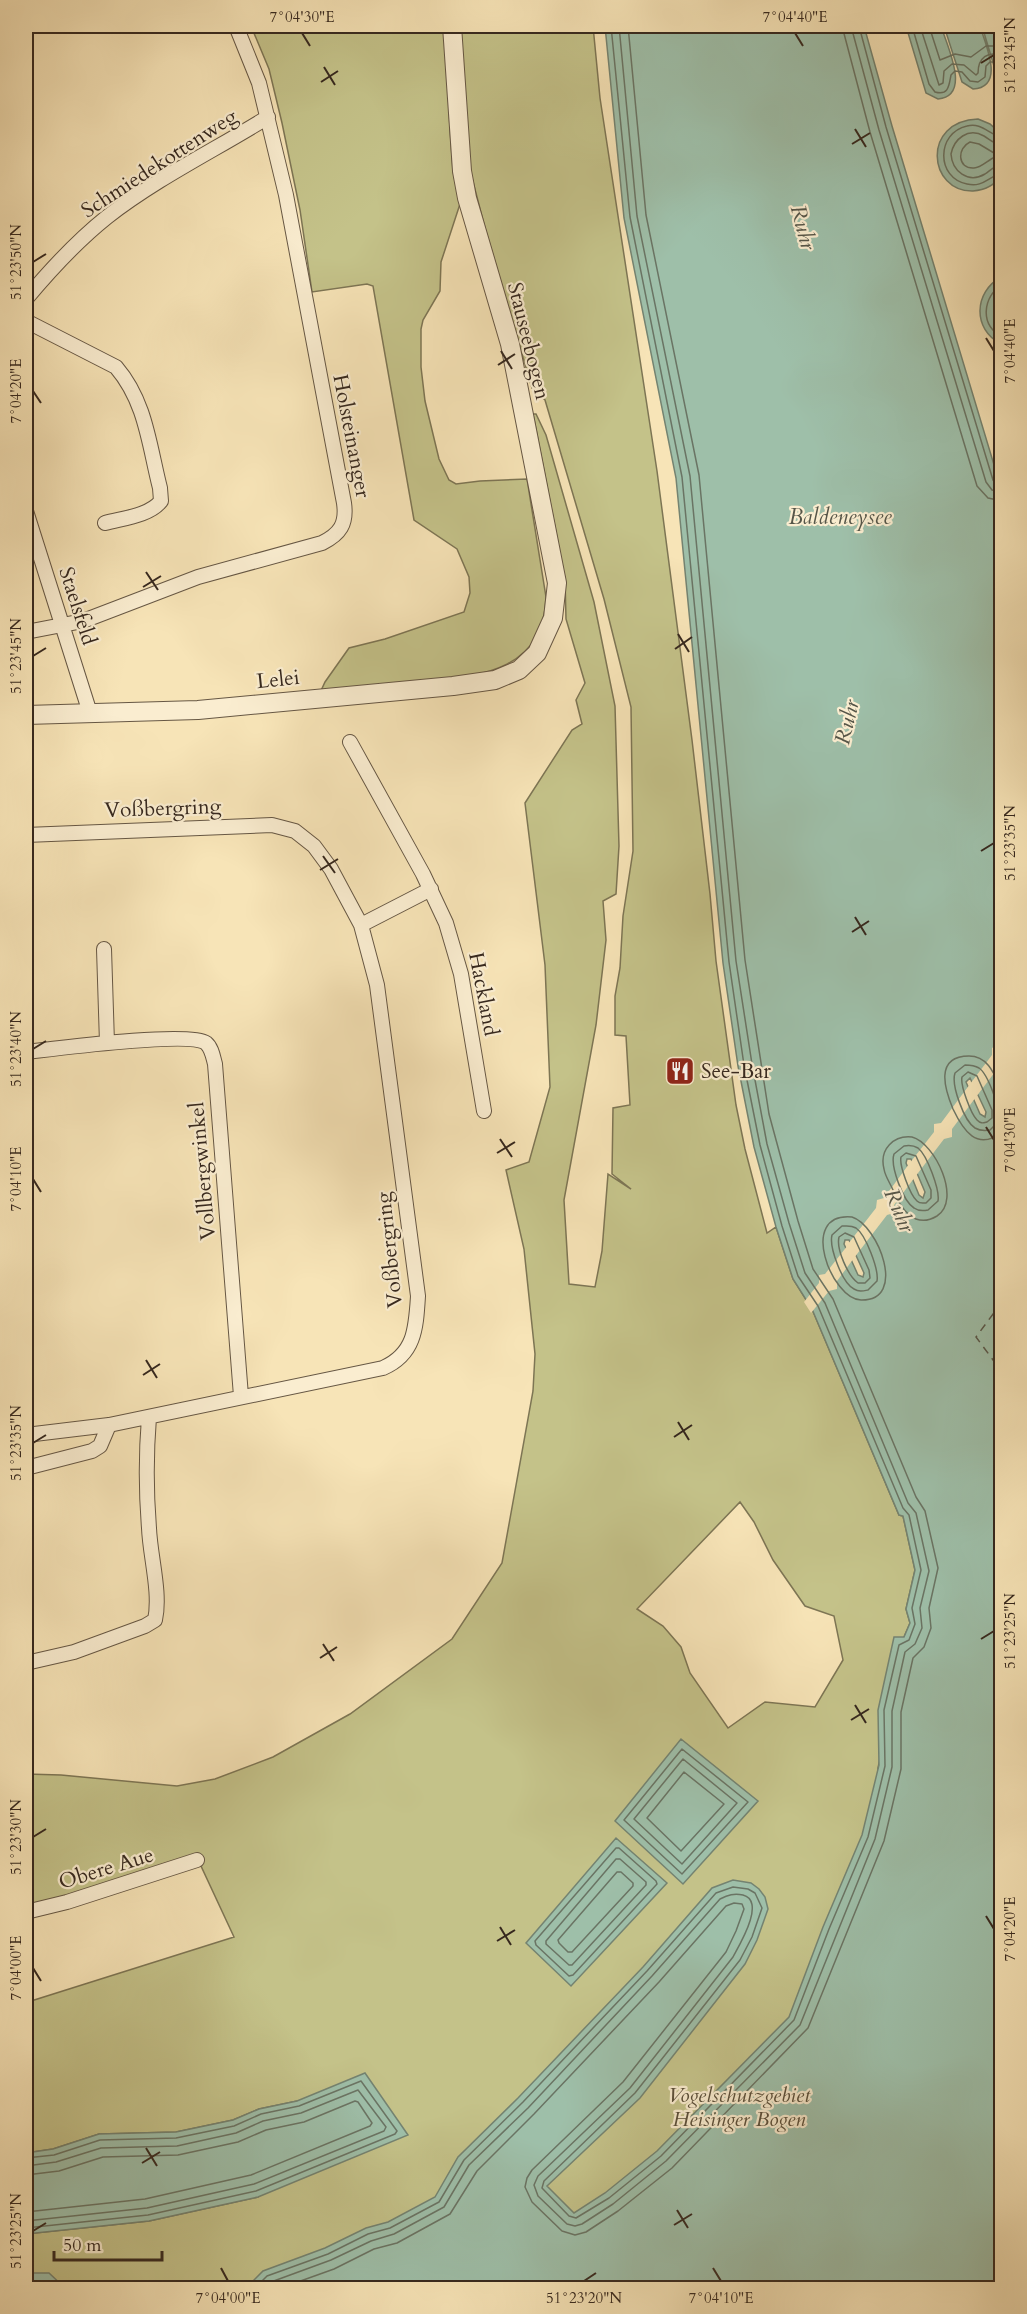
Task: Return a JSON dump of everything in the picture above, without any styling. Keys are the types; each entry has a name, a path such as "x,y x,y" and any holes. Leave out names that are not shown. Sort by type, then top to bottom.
{"street":[{"name":"Holsteinanger","path":"26,632 83,621 198,577 322,543 338,533 344,526 346,515 344,503 286,195 260,83 236,26"},
{"name":"Stauseebogen","path":"452,26 462,171 467,198 510,344 557,583 553,618 542,645 529,662"},
{"name":"Schmiedekottenweg","path":"26,298 81,239 109,216 172,173 268,117"},
{"path":"26,321 116,368 125,378 142,409 161,501 156,508 146,512 105,523"},
{"name":"Staelsfeld","path":"26,511 90,713"},
{"name":"Lelei","path":"26,715 198,710 453,686 507,676 529,662"},
{"name":"Hackland","path":"350,742 431,890 446,923 461,974 484,1111"},
{"name":"Voßbergring","path":"26,835 240,826 284,827 303,836 322,857 361,925 376,986 417,1272 418,1296 411,1343 400,1358 383,1368 109,1425 26,1436"},
{"path":"361,925 431,890"},
{"path":"104,948 107,1043"},
{"name":"Vollbergwinkel","path":"26,1052 107,1043 196,1040 206,1043 212,1051 215,1064 241,1396"},
{"path":"26,1662 74,1652 135,1630 154,1620 157,1600 149,1527 147,1455 149,1417"},
{"path":"26,1468 93,1450 100,1446 109,1425"},
{"name":"Obere Aue","path":"26,1912 88,1896 197,1860"}],"green space":[{"path":"251,26 445,26 453,171 460,204 441,262 440,291 423,320 421,367 425,401 439,459 449,480 456,484 527,479 546,597 542,623 533,642 520,656 502,666 483,673 461,677 319,695 325,682 349,648 385,639 464,612 470,593 469,577 457,549 414,520 373,286 367,284 312,292 300,210 282,123 269,69"},
{"name":"Vogelschutzgebiet Heisinger Bogen","path":"459,26 593,26 600,98 657,471 692,740 716,961 736,1105 745,1149 767,1233 776,1227 793,1279 812,1309 899,1515 903,1516 915,1570 906,1609 910,1623 904,1637 878,1768 863,2288 26,2288 26,2234 149,2221 258,2197 297,2101 259,2109 233,2120 176,2132 99,2134 53,2149 26,2153 26,1983 31,2001 234,1937 200,1864 26,1911 26,1774 177,1786 215,1779 273,1757 350,1714 452,1639 502,1563 533,1391 535,1354 524,1249 506,1170 529,1162 550,1087 545,965 525,803 572,730 582,724 576,700 585,683 566,619 565,579 533,414 536,414 546,435 594,602 615,706 619,846 616,894 603,901 606,940 596,1025 564,1200 569,1284 595,1287 602,1251 608,1174 631,1189 612,1174 613,1108 630,1105 626,1036 615,1035 615,996 620,968 623,916 633,851 631,707 604,599 545,400 532,388 470,170","holes":["740,1502 754,1522 773,1560 805,1606 834,1616 843,1660 815,1707 765,1702 728,1728 690,1673 681,1647 663,1626 637,1609"]}],"water":[{"name":"Baldeneysee","path":"605,26 864,26 1001,488 1001,2288 246,2288 263,2271 325,2248 366,2228 388,2222 435,2197 458,2157 518,2098 643,1967 712,1888 733,1880 751,1883 765,1897 768,1909 757,1940 745,1964 640,2098 547,2186 574,2213 605,2193 657,2151 789,2017 823,1927 862,1835 879,1765 878,1710 894,1637 904,1637 910,1623 906,1609 915,1570 903,1516 899,1515 812,1309 793,1279 754,1147 738,1066 723,963 676,478 624,218","holes":["970,1078 986,1112 985,1117 980,1114 966,1082","907,1159 911,1159 925,1192 923,1198 919,1195 906,1163","845,1240 849,1240 864,1273 863,1277 858,1275 844,1244"]},
{"path":"906,26 941,26 954,69 954,89 948,96 938,99 926,93"},
{"path":"944,26 980,26 991,63 989,81 983,86 973,89 962,82"},
{"path":"982,26 1001,26 1001,76 994,66"},
{"path":"978,119 990,124 1001,134 1001,176 989,187 973,191 958,188 947,180 940,169 937,156 940,143 947,131 960,123"},
{"path":"1001,277 1001,344 985,329 980,311 981,301 986,292"},
{"path":"681,1739 758,1801 683,1884 615,1821"},
{"path":"616,1838 667,1883 571,1986 526,1943"},
{"path":"365,2073 408,2135 258,2197 149,2221 26,2234 26,2153 53,2149 99,2134 176,2132 233,2120 259,2109 297,2101"},
{"path":"26,2273 49,2273 65,2288 26,2288"}],"pier":[{"path":"1001,1042 1001,1064 976,1097 970,1084 992,1055 992,1048"},
{"path":"970,1084 976,1097 952,1129 952,1137 944,1139 915,1177 909,1164 934,1132 934,1124 941,1123"},
{"path":"909,1164 915,1177 894,1205 894,1213 887,1215 854,1258 848,1244 876,1208 877,1200 884,1198"},
{"path":"848,1245 854,1258 837,1281 837,1289 829,1291 811,1313 804,1302 819,1283 819,1275 825,1274"}],"ferry route":[{"path":"1002,1302 976,1337 1002,1372"}],"place":[{"name":"See-Bar","path":"680,1071"}],"water label":[{"name":"Ruhr","path":"804,227"},
{"name":"Ruhr","path":"846,722"},
{"name":"Ruhr","path":"900,1210"}]}
